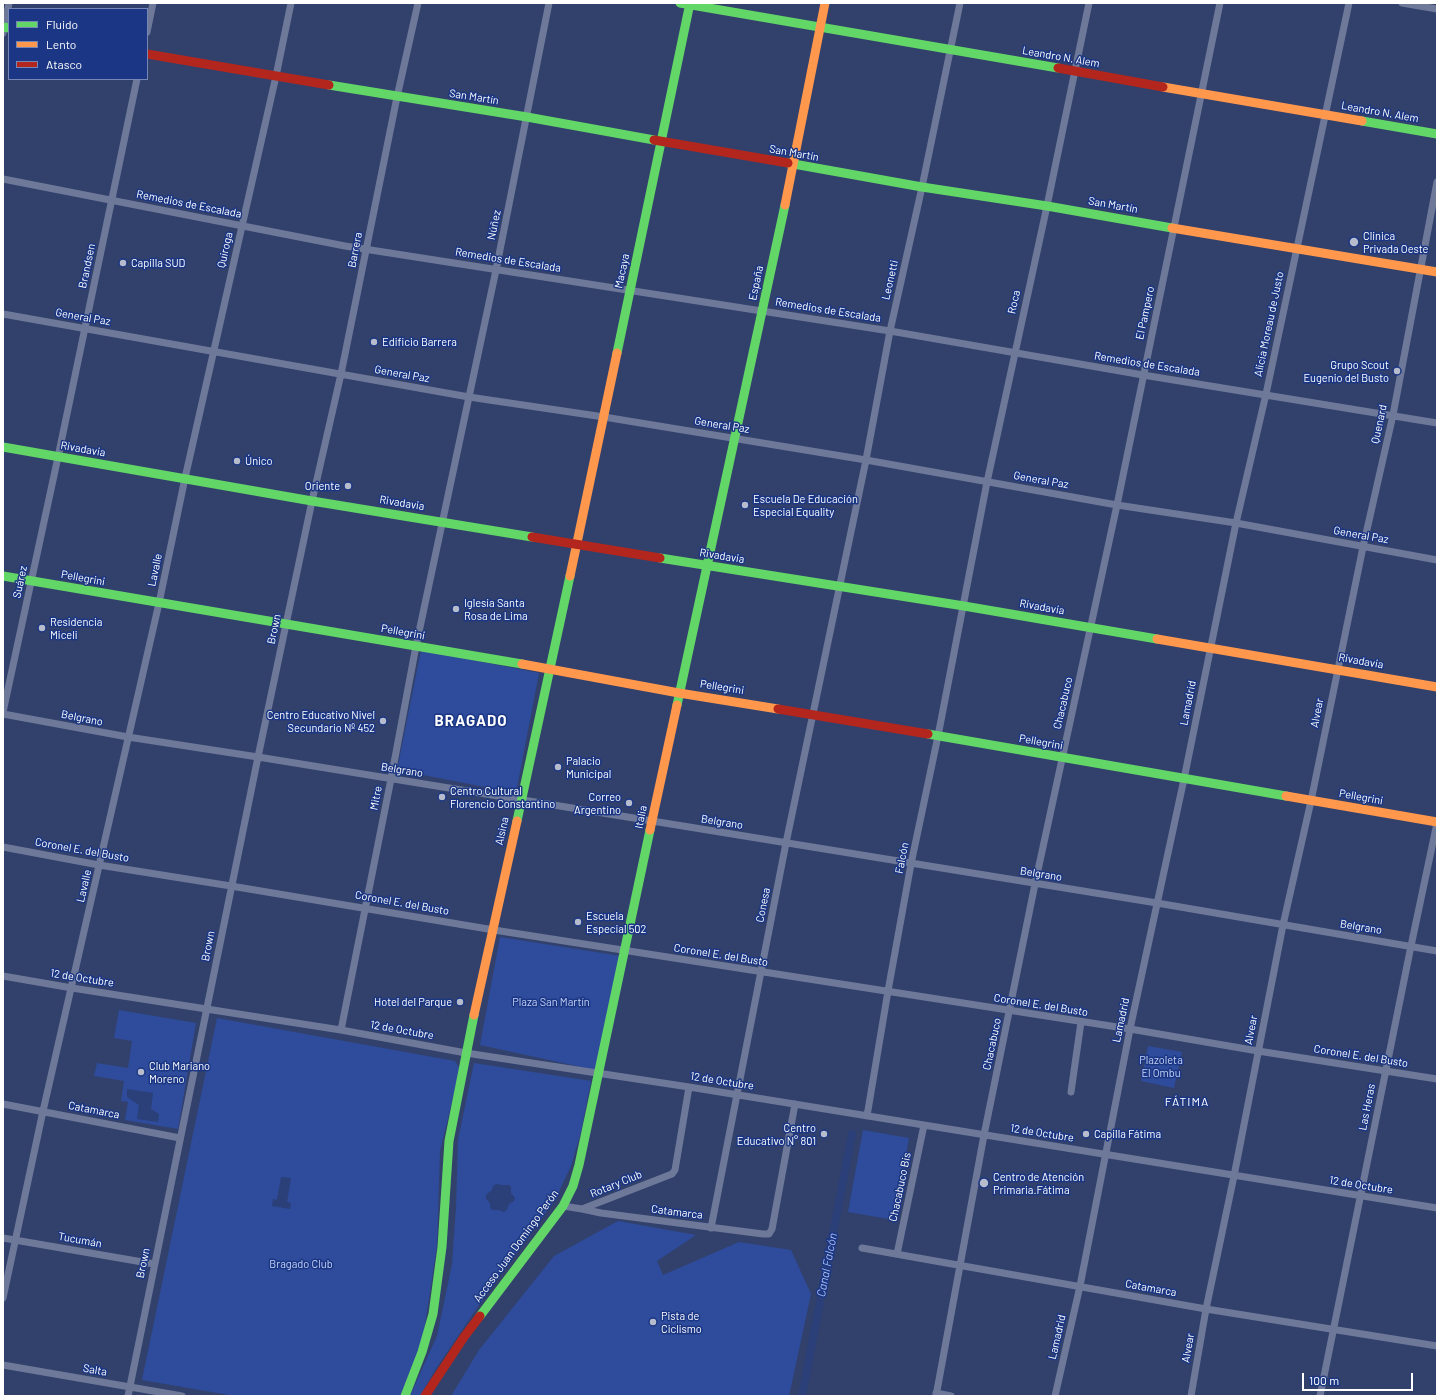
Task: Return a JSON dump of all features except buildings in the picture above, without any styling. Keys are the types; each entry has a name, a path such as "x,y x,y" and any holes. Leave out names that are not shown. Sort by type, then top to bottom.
{"main road":[{"name":"España","path":"706,566 735,439 793,165 825,3"},
{"name":"Leandro N. Alem","path":"686,4 1437,134"},
{"name":"Macaya","path":"577,544 631,291 661,141 686,4"},
{"name":"San Martín","path":"148,54 397,97 527,117 922,187 1047,206 1437,272"},
{"name":"Rivadavia","path":"3,447 312,501 706,566 964,606 1437,687"},
{"name":"Alsina","path":"466,1053 577,544"},
{"name":"Italia","path":"598,1073 706,566"},
{"name":"Pellegrini","path":"3,576 1437,822"},
{"path":"405,1396 422,1352 433,1314 442,1247 449,1141 466,1053"},
{"name":"Acceso Juan Domingo Perón","path":"425,1396 464,1337 563,1206 573,1186 582,1154 598,1073"}],"street":[{"path":"148,27 153,3"},
{"name":"Quiroga","path":"185,478 276,76 291,3"},
{"name":"Barrera","path":"312,501 341,374 397,97 418,3"},
{"name":"Núñez","path":"442,522 496,270 549,3"},
{"name":"Leonetti","path":"839,586 866,460 890,331 922,187 960,3"},
{"name":"Roca","path":"964,606 1014,353 1047,206 1089,3"},
{"name":"El Pampero","path":"1091,628 1220,3"},
{"name":"Alicia Moreau de Justo","path":"1210,648 1236,523 1266,394 1349,3"},
{"path":"1402,3 1437,9"},
{"path":"5,29 8,10"},
{"name":"Brandsen","path":"58,457 113,200 137,80"},
{"name":"Remedios de Escalada","path":"3,179 366,250 890,331 1143,375 1437,423"},
{"name":"Quenard","path":"1337,669 1393,415 1437,182"},
{"name":"General Paz","path":"3,314 469,397 604,416 866,460 1117,504 1236,523 1437,560"},
{"name":"Suárez","path":"3,713 58,457"},
{"name":"Lavalle","path":"3,1298 43,1111 159,603 185,478"},
{"name":"Brown","path":"128,1396 258,757 312,501"},
{"name":"Mitre","path":"341,1030 416,646 442,522"},
{"name":"Conesa","path":"711,1228 786,843 839,586"},
{"name":"Falcón","path":"867,1116 911,864 964,606"},
{"name":"Chacabuco","path":"936,1395 984,1135 1035,884 1091,628"},
{"name":"Lamadrid","path":"1055,1396 1080,1286 1130,1029 1184,779 1210,648"},
{"name":"Alvear","path":"1191,1396 1206,1309 1234,1176 1283,925 1311,801 1337,669"},
{"name":"Belgrano","path":"3,713 128,738 258,757 1157,903 1437,951"},
{"name":"Las Heras","path":"1320,1396 1437,822"},
{"name":"Coronel E. del Busto","path":"3,848 494,930 1130,1029 1437,1079"},
{"name":"12 de Octubre","path":"3,976 341,1030 466,1053 736,1094 1437,1208"},
{"path":"1071,1092 1081,1022"},
{"name":"Rotary Club","path":"563,1206 582,1209 672,1174 675,1170 690,1087"},
{"name":"Catamarca","path":"3,1104 180,1138"},
{"name":"Catamarca","path":"582,1209 711,1228 769,1234 772,1229 795,1104"},
{"name":"Chacabuco Bis","path":"898,1254 924,1125"},
{"name":"Tucumán","path":"3,1238 154,1264"},
{"name":"Catamarca","path":"862,1248 1206,1309 1437,1346"},
{"name":"Salta","path":"3,1364 182,1396"},
{"path":"936,1395 951,1396"}],"green space":[{"path":"421,650 539,673 516,793 397,770"},
{"name":"Plaza San Martín","path":"500,937 621,956 595,1070 480,1045"},
{"name":"Club Mariano Moreno","path":"119,1010 196,1023 178,1129 125,1120 128,1102 121,1101 124,1081 94,1076 97,1063 128,1068 132,1041 114,1038"},
{"name":"Bragado Club","path":"217,1018 455,1061 460,1069 440,1151 437,1246 423,1338 401,1396 235,1396 142,1380"},
{"name":"Plazoleta El Ombu","path":"1148,1046 1182,1052 1174,1088 1141,1081"},
{"path":"474,1063 591,1081 581,1132 571,1166 555,1200 498,1277 435,1370 420,1396 410,1396 437,1336 452,1264 456,1208 458,1140"},
{"path":"863,1130 909,1138 894,1220 848,1212"},
{"name":"Pista de Ciclismo","path":"618,1221 696,1235 657,1261 663,1275 739,1242 791,1250 811,1294 789,1396 451,1396 479,1350 554,1256"}],"shaded area":[{"path":"127,1089 153,1093 151,1109 159,1114 158,1122 137,1119 139,1105 127,1097"},
{"path":"281,1177 291,1178 287,1202 291,1203 290,1209 272,1206 273,1199 277,1200"},
{"path":"494,1185 509,1185 511,1187 511,1193 515,1198 504,1212 492,1210 490,1203 486,1199 486,1195 491,1191"}],"waterway":[{"name":"Canal Falcón","path":"802,1396 852,1134"}],"traffic: fast":[{"path":"680,3 1058,68"},
{"path":"617,353 690,3"},
{"path":"3,27 8,28"},
{"path":"329,85 527,117 654,140"},
{"path":"1362,121 1437,134"},
{"path":"788,163 922,187 1047,206 1172,228"},
{"path":"677,705 785,205"},
{"path":"3,447 312,501 532,537"},
{"path":"660,558 964,606 1157,639"},
{"path":"3,576 522,664"},
{"path":"517,821 570,576"},
{"path":"928,734 1286,796"},
{"path":"480,1316 563,1206 573,1186 579,1165 650,830"},
{"path":"405,1396 422,1352 433,1314 442,1247 449,1141 474,1015"}],"traffic: slow":[{"path":"785,205 825,3"},
{"path":"1163,87 1362,121"},
{"path":"1172,228 1437,272"},
{"path":"570,576 617,353"},
{"path":"1157,639 1437,687"},
{"path":"522,664 679,693 778,709"},
{"path":"650,830 677,705"},
{"path":"1286,796 1437,822"},
{"path":"474,1015 517,821"}],"traffic: jam":[{"path":"148,54 329,85"},
{"path":"1058,68 1163,87"},
{"path":"654,140 788,163"},
{"path":"532,537 660,558"},
{"path":"778,709 928,734"},
{"path":"425,1396 464,1337 480,1316"}],"place":[{"name":"Clinica Privada Oeste","path":"1354,242"},
{"name":"Capilla SUD","path":"123,263"},
{"name":"Edificio Barrera","path":"374,342"},
{"name":"Grupo Scout Eugenio del Busto","path":"1397,371"},
{"name":"Único","path":"237,461"},
{"name":"Oriente","path":"348,486"},
{"name":"Escuela De Educación Especial Equality","path":"745,505"},
{"name":"Iglesia Santa Rosa de Lima","path":"456,609"},
{"name":"Residencia Miceli","path":"42,628"},
{"name":"Centro Educativo Nivel Secundario Nº 452","path":"383,721"},
{"name":"Palacio Municipal","path":"558,767"},
{"name":"Centro Cultural Florencio Constantino","path":"442,797"},
{"name":"Correo Argentino","path":"629,803"},
{"name":"Escuela Especial 502","path":"578,922"},
{"name":"Hotel del Parque","path":"460,1002"},
{"name":"Club Mariano Moreno","path":"141,1072"},
{"name":"Centro Educativo N° 801","path":"824,1134"},
{"name":"Capilla Fátima","path":"1086,1134"},
{"name":"Centro de Atención Primaria.Fátima","path":"984,1183"},
{"name":"Pista de Ciclismo","path":"653,1322"}],"district":[{"name":"BRAGADO","path":"471,721"},
{"name":"FÁTIMA","path":"1187,1102"}]}
